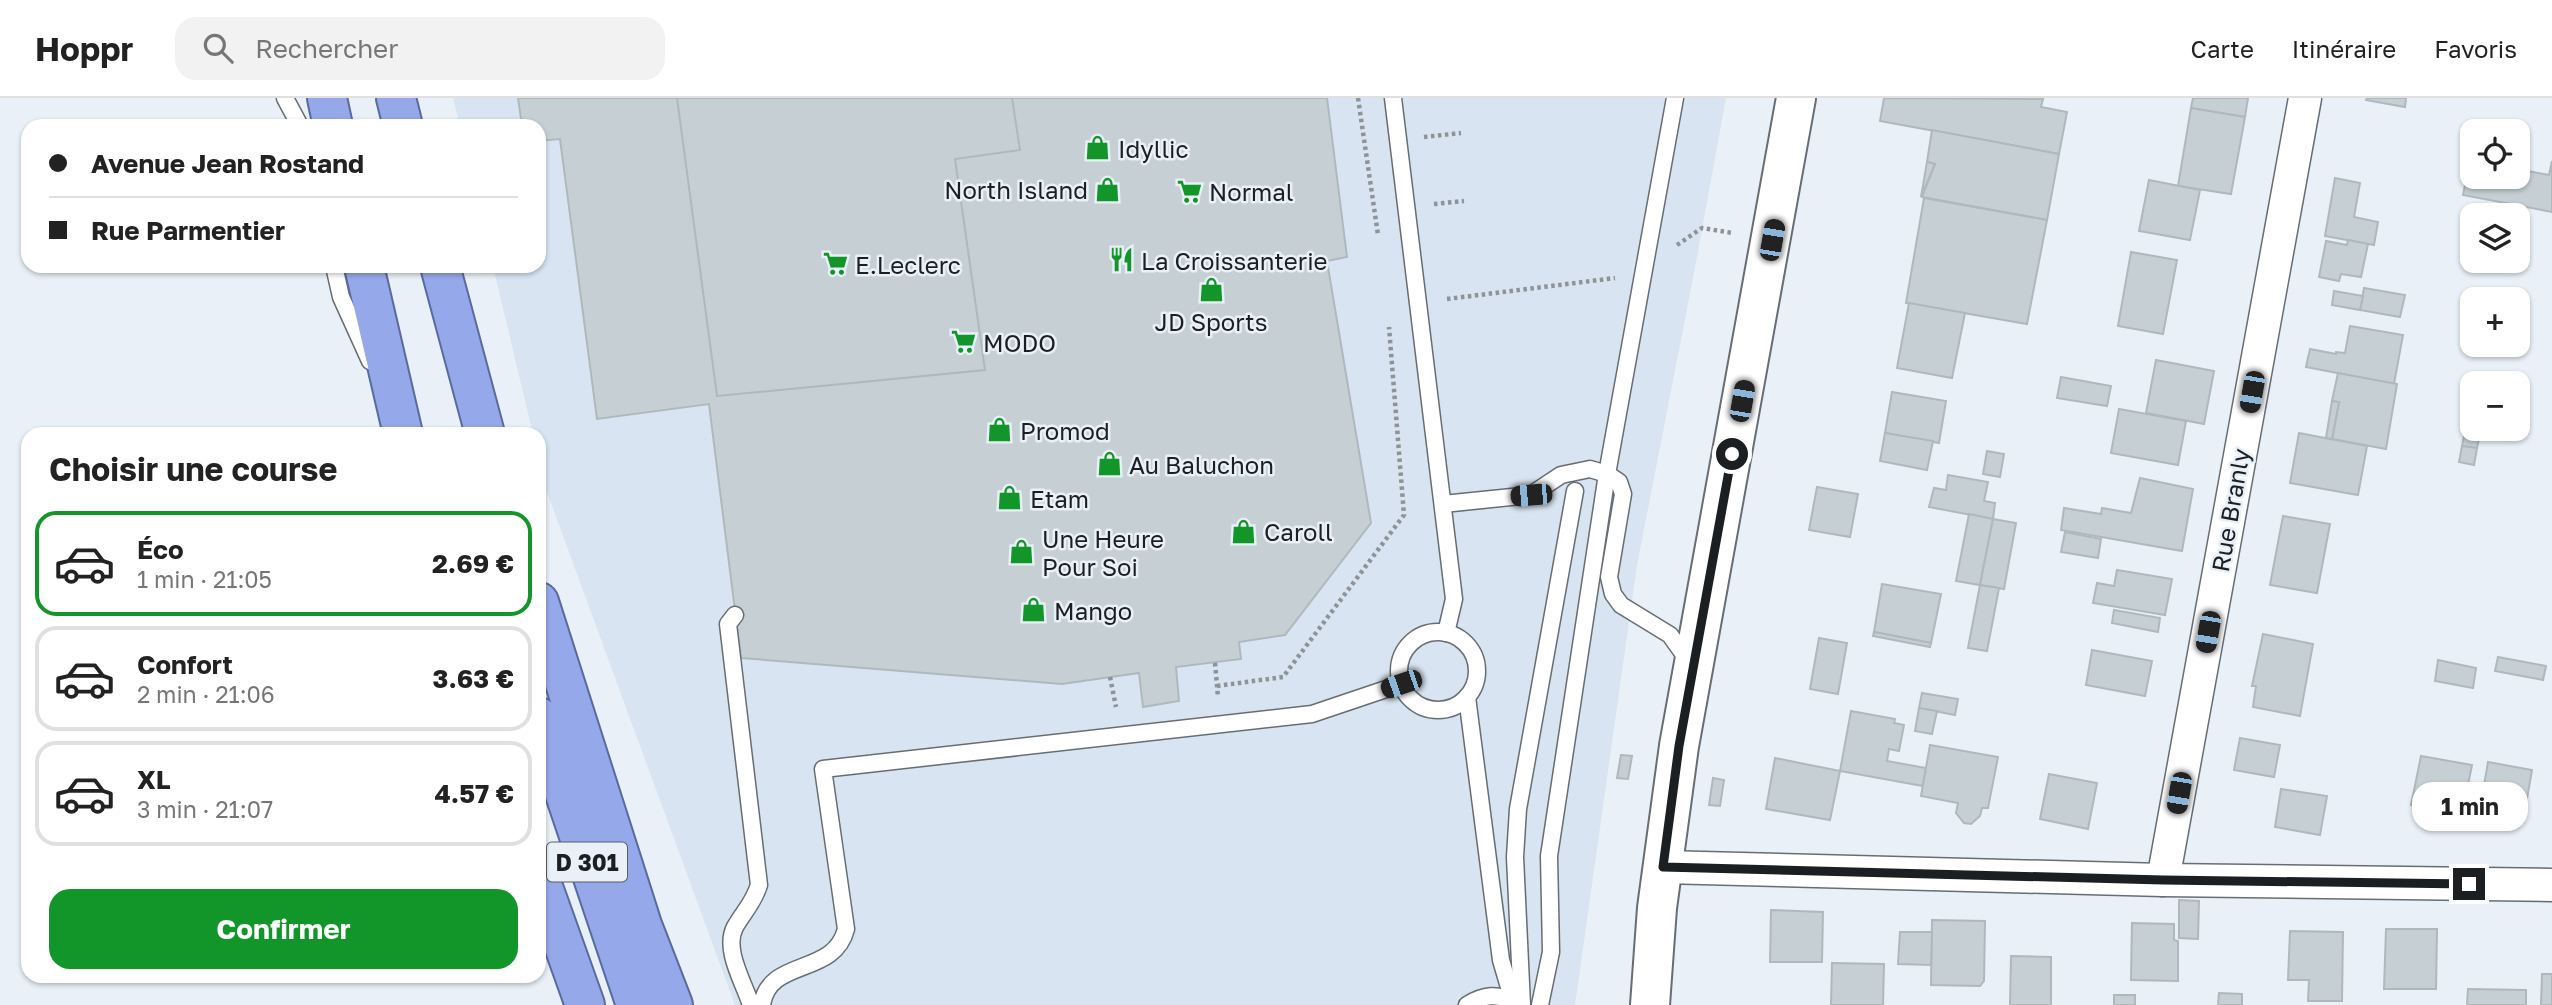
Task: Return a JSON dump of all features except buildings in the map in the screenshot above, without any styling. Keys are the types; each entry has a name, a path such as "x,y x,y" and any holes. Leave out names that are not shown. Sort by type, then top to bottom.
{"highway":[{"path":"327,98 332,119"},
{"path":"378,98 382,119"},
{"path":"396,98 401,119"},
{"path":"366,273 401,427"},
{"path":"417,273 456,427"},
{"path":"442,273 483,427"},
{"path":"546,624 642,925 674,1005"},
{"name":"D 301","path":"546,738 636,1005"},
{"name":"D 301","path":"546,896 585,1005"}],"street":[{"path":"1636,1005 1657,908 1679,746 1796,98"},
{"name":"Rue Branly","path":"2163,880 2305,98"},
{"path":"1663,867 2163,880 2552,885"},
{"path":"1650,1005 1657,908"}],"lane":[{"path":"285,98 296,119"},
{"path":"1393,98 1454,599 1446,633"},
{"path":"1540,1005 1551,952 1549,856 1607,474 1675,98"},
{"path":"336,273 341,297 400,427"},
{"path":"1443,504 1531,495 1561,475 1590,469 1607,474 1619,482 1623,494 1609,577 1613,594 1621,605 1670,635 1693,668"},
{"path":"1517,1004 1515,856 1518,809 1575,491"},
{"path":"735,615 728,624 759,885 754,901 734,928 730,946 751,1005"},
{"path":"1432,632 1446,633 1457,636 1473,654 1476,677 1467,697 1456,705 1430,710 1412,700 1401,684 1399,670 1402,656 1409,645 1419,637 1432,632"},
{"path":"762,1005 764,992 775,979 833,954 843,942 846,929 823,769 1312,714 1401,684"},
{"path":"1467,697 1501,960 1517,1004"},
{"path":"1466,1005 1489,995 1517,1004"}],"path":[{"path":"1358,98 1380,247"},
{"path":"1417,303 1631,276 1702,228 1772,240"},
{"path":"1217,686 1283,677 1404,515 1388,316"}],"shaded area":[{"path":"453,98 1726,98 1637,565 1575,1005 735,1005 546,489 546,427 531,427 495,273 546,273 546,119 458,119"}],"place":[{"name":"Idyllic","path":"1098,148"},
{"name":"North Island","path":"1108,189"},
{"name":"Normal","path":"1189,191"},
{"name":"La Croissanterie","path":"1121,260"},
{"name":"E.Leclerc","path":"835,264"},
{"name":"JD Sports","path":"1211,290"},
{"name":"MODO","path":"963,342"},
{"name":"Promod","path":"1000,430"},
{"name":"Au Baluchon","path":"1109,464"},
{"name":"Etam","path":"1010,498"},
{"name":"Caroll","path":"1244,531"},
{"name":"Une Heure Pour Soi","path":"1022,552"},
{"name":"Mango","path":"1034,610"}],"route":[{"path":"1732,454 1679,746 1663,867 2163,880 2469,884"}]}
